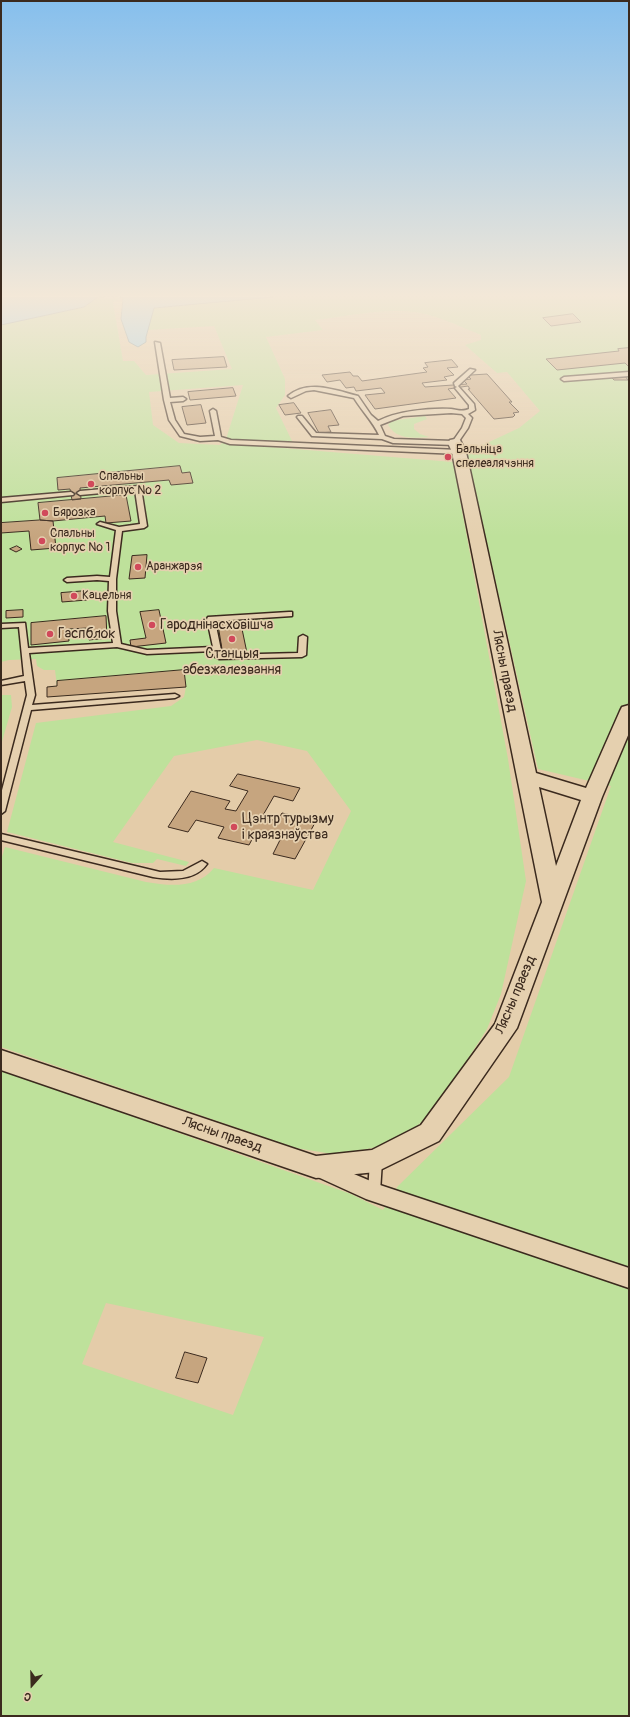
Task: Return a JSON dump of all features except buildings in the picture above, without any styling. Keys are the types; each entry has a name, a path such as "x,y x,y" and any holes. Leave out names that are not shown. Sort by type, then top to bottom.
{"street":[{"name":"Лясны праезд","path":"1,1060 316,1167 376,1161 430,1133 505,1028 553,902 457,448"},
{"path":"553,902 592,797 629,711"},
{"path":"527,777 592,797"},
{"path":"316,1167 374,1192 629,1278"}],"lane":[{"path":"163,377 172,420 182,435 200,439 218,438 230,442 246,443 457,448"},
{"path":"377,424 384,419 396,416 451,411 464,413 472,410 472,406 457,383 463,377"},
{"path":"564,379 588,377"},
{"path":"291,396 305,389 314,388 356,397 369,416 377,424 383,437"},
{"path":"167,400 183,399"},
{"path":"213,411 218,438"},
{"path":"457,448 469,418 464,413"},
{"path":"300,417 314,435 383,437 393,441 457,448"},
{"path":"80,493 138,488 144,526 120,529 100,524"},
{"path":"1,500 71,494"},
{"path":"117,645 112,611 113,579 120,529"},
{"path":"67,580 97,578 113,579"},
{"path":"289,614 211,619 219,657 302,655 303,637"},
{"path":"1,626 22,625 24,651 31,695 1,811"},
{"path":"24,651 117,645 147,652 217,649"},
{"path":"1,683 28,678"},
{"path":"28,708 175,696"},
{"path":"1,837 153,874 175,877 194,872 202,864"},
{"path":"374,1192 376,1161"}],"green space":[{"path":"1,377 284,377 285,395 276,408 293,443 226,439 243,385 149,392 153,425 179,443 220,445 222,443 453,462 508,759 526,881 501,994 487,1029 436,1109 417,1126 381,1146 339,1155 296,1148 1,1047 1,860 5,847 146,882 174,885 191,883 200,880 214,868 313,890 351,811 307,751 257,740 174,756 113,842 189,862 186,866 157,859 153,863 132,863 7,832 36,723 171,706 184,697 186,687 47,697 47,687 57,686 55,670 44,670 37,666 36,659 9,660 1,662"},
{"path":"511,377 629,377 629,1716 1,1716 1,1070 351,1194 383,1210 398,1186 509,1077 611,786 538,769 466,450 472,450 519,428 540,411","holes":["106,1303 264,1337 233,1415 82,1364"]},
{"path":"425,416 427,419 414,424 414,429 420,434 429,437 412,438 401,436 392,430 388,425 391,421"},
{"path":"1,695 11,695 12,707 1,745"}],"place":[{"name":"Бальніца спелеалячэння","path":"448,457"},
{"name":"Спальны корпус № 2","path":"91,484"},
{"name":"Бярозка","path":"45,513"},
{"name":"Спальны корпус № 1","path":"42,541"},
{"name":"Аранжарэя","path":"138,567"},
{"name":"Кацельня","path":"74,596"},
{"name":"Гароднінасховішча","path":"152,625"},
{"name":"Гаспблок","path":"50,634"},
{"name":"Станцыя абезжалезвання","path":"232,639"},
{"name":"Цэнтр турызму і краязнаўства","path":"234,827"}]}
